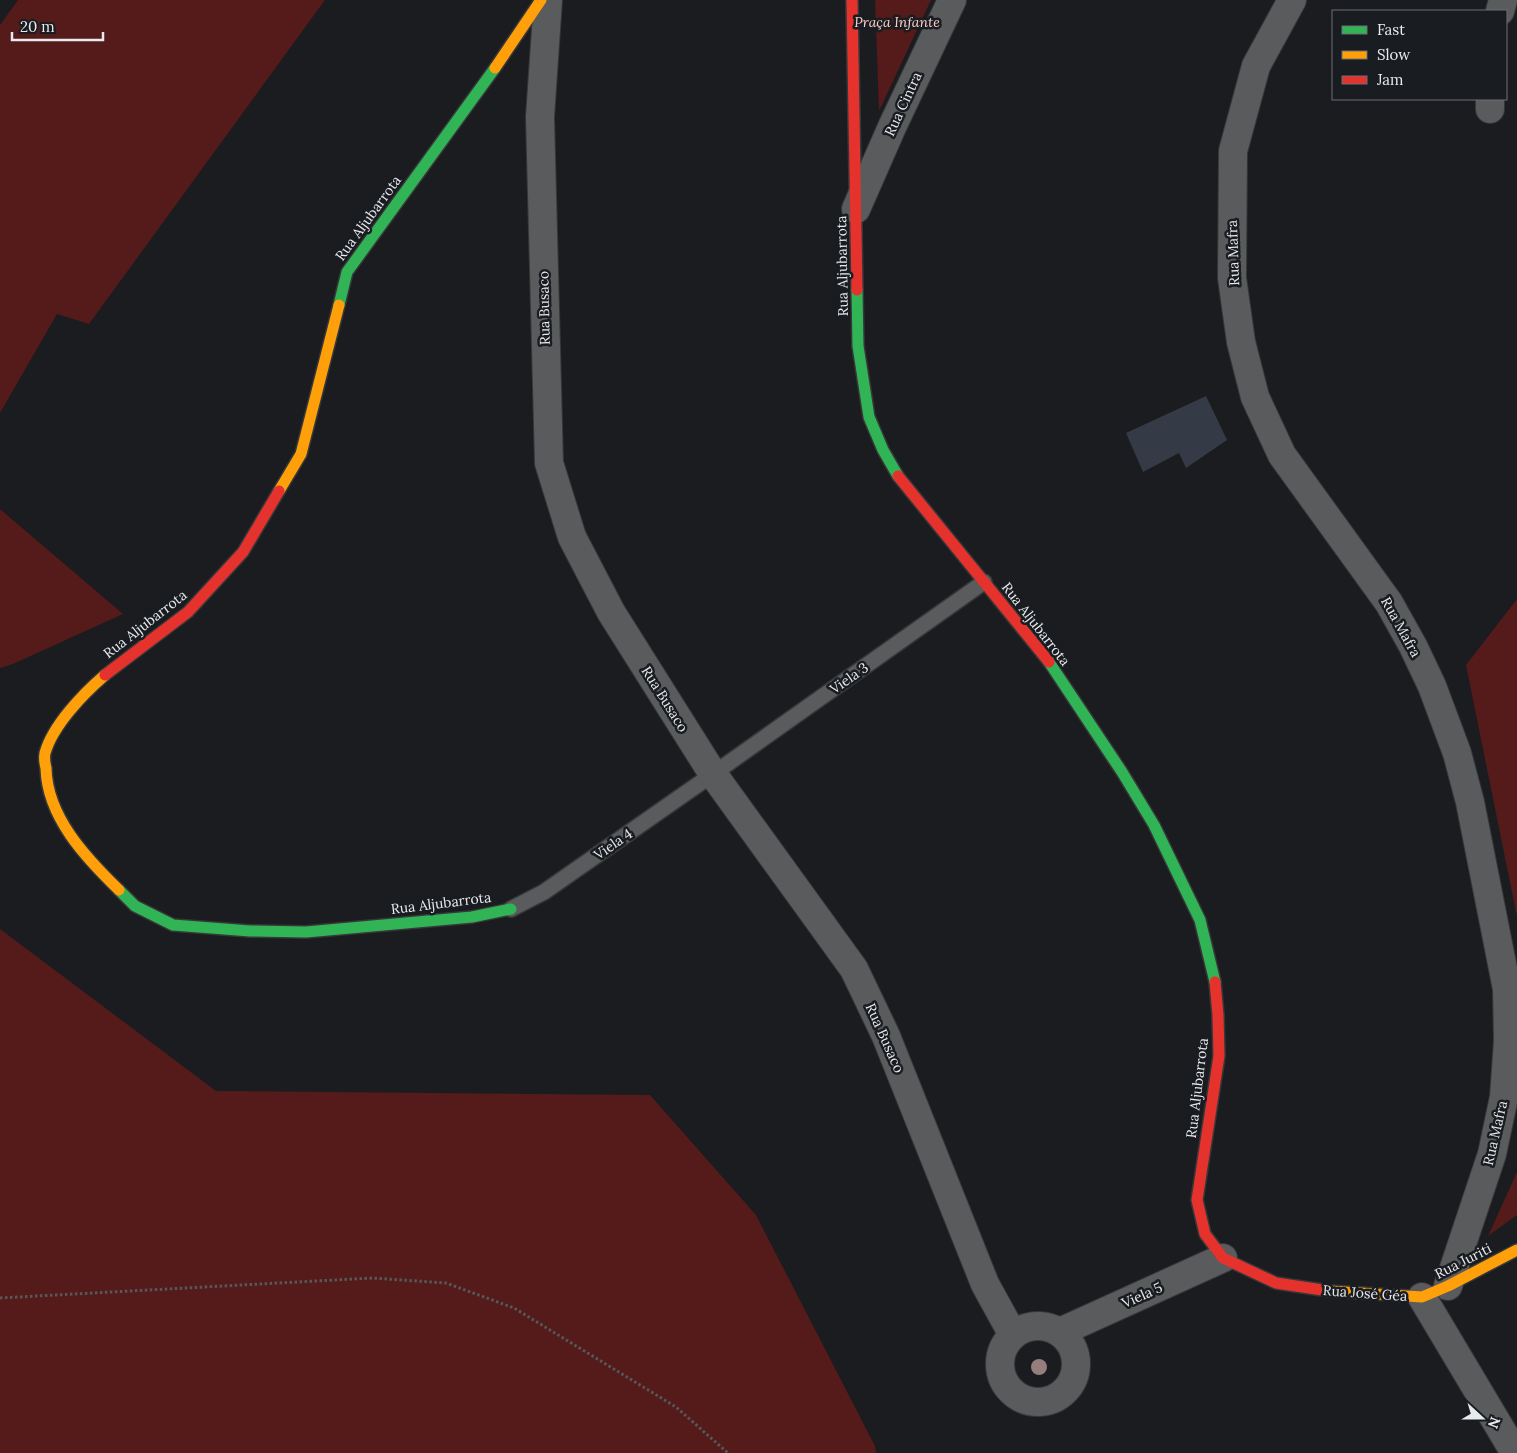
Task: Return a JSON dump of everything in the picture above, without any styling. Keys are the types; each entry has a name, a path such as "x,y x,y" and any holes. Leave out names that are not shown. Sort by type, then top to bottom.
{"street":[{"name":"Rua Aljubarrota","path":"511,909 472,917 306,932 250,931 172,925 134,906 92,864 59,817 46,782 45,754 57,729 83,694 117,665 188,612 243,552 301,454 347,272 480,90 542,0"},
{"name":"Rua Busaco","path":"548,0 540,117 549,463 572,537 611,612 713,774 854,969 886,1036 986,1284 1013,1335"},
{"name":"Rua Aljubarrota","path":"852,0 858,346 869,417 883,450 901,480 1054,669 1122,772 1154,825 1200,920 1214,975 1218,1015 1218,1056 1197,1200 1205,1234 1223,1258"},
{"name":"Rua Cintra","path":"856,209 892,127 952,0"},
{"name":"Rua Mafra","path":"1292,0 1256,66 1233,151 1232,278 1241,342 1255,397 1282,454 1389,604 1413,646 1432,686 1457,753 1470,802 1507,989 1508,1041 1504,1097 1492,1154 1448,1286"},
{"name":"Rua Juriti","path":"1422,1297 1448,1286 1517,1250"},
{"name":"Rua José Géa","path":"1223,1258 1276,1283 1324,1291 1422,1297 1515,1453"},
{"name":"Viela 5","path":"1060,1332 1223,1258"},
{"path":"1035,1325 1048,1326 1060,1332 1070,1342 1075,1354 1076,1366 1069,1386 1060,1396 1048,1401 1031,1402 1019,1397 1009,1388 1003,1378 1000,1365 1002,1351 1013,1335 1024,1328 1035,1325"}],"lane":[{"name":"Viela 3","path":"713,774 984,582"},
{"name":"Viela 4","path":"511,909 544,892 713,774"}],"path":[{"path":"0,1298 372,1278 446,1283 514,1308 676,1407 728,1453"}],"green space":[{"path":"18,0 325,0 89,324 57,314 0,413 0,25"},
{"name":"Praça Infante","path":"875,0 931,0 879,111"},
{"path":"0,509 123,614 13,664 0,668"},
{"path":"1517,599 1517,917 1466,665"},
{"path":"0,929 216,1091 650,1095 756,1215 875,1446 876,1453 0,1453"},
{"path":"1517,1172 1517,1215 1488,1236"}],"building":[{"path":"1206,396 1227,440 1186,468 1179,453 1143,472 1126,433"}],"traffic: fast":[{"path":"339,305 347,272 495,68"},
{"path":"857,290 858,346 869,417 883,450 898,476"},
{"path":"1049,662 1122,772 1154,825 1200,920 1215,982"},
{"path":"119,890 135,906 173,925 250,931 306,932 472,917 511,909"}],"traffic: slow":[{"path":"495,68 541,0"},
{"path":"279,491 301,454 339,305"},
{"path":"105,675 87,691 62,721 49,742 45,759 48,786 61,820 82,850 119,890"},
{"path":"1329,1291 1422,1297 1448,1286 1517,1250"}],"traffic: jam":[{"path":"852,0 857,290"},
{"path":"898,476 1049,662"},
{"path":"105,675 188,612 243,552 279,491"},
{"path":"1215,982 1219,1056 1197,1200 1205,1234 1223,1258 1276,1283 1329,1291"}]}
